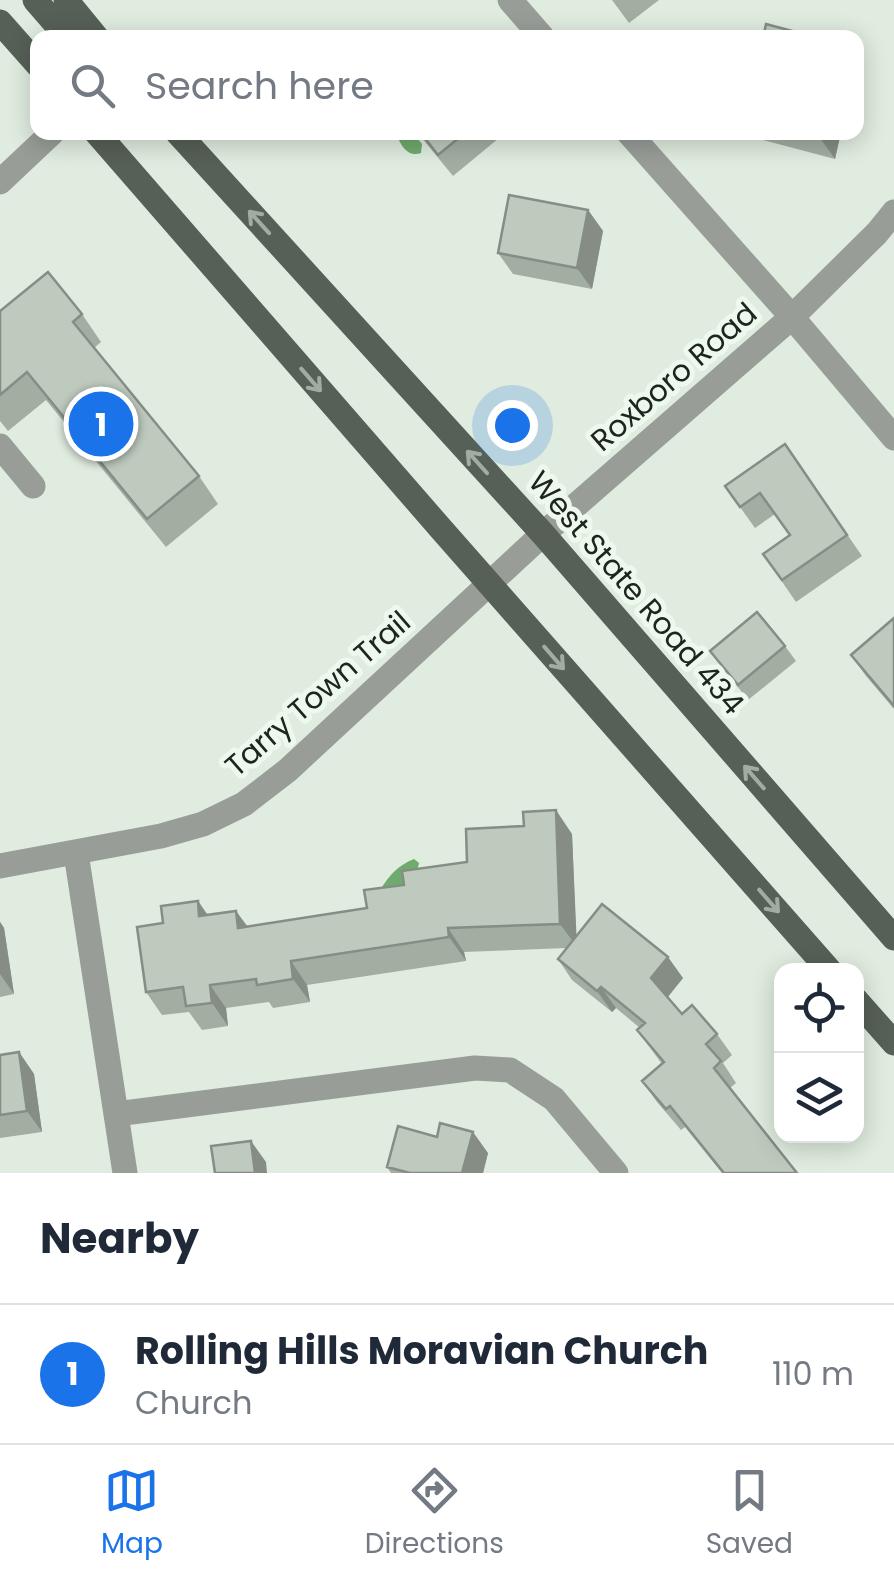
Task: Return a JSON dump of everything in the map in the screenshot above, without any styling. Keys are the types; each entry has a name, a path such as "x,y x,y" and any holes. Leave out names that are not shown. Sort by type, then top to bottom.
{"main road":[{"path":"35,0 61,30"},
{"path":"66,0 90,30"},
{"path":"0,22 30,56"},
{"path":"103,140 824,963"},
{"name":"West State Road 434","path":"184,140 543,534 894,938"},
{"path":"864,1009 894,1043"}],"street":[{"path":"510,0 536,30"},
{"path":"0,182 45,140"},
{"path":"635,140 894,438"},
{"name":"Roxboro Road","path":"490,584 792,318 878,233 894,212"},
{"path":"0,446 33,486"},
{"name":"Tarry Town Trail","path":"0,866 189,828 244,804 288,770 490,584"},
{"path":"76,853 125,1173"},
{"path":"116,1114 475,1068 510,1070 554,1099 616,1173"}],"shaded area":[{"path":"400,140 419,140 421,153 408,152"},
{"path":"414,859 419,863 414,884 380,890 394,871"}],"building":[{"path":"766,24 788,30 765,30"},
{"path":"426,140 456,140 438,155"},
{"path":"509,195 588,210 577,268 498,253"},
{"path":"48,272 82,314 73,322 199,476 147,519 27,372 0,395 0,311"},
{"path":"785,444 847,535 782,580 763,554 790,535 760,493 740,507 725,486"},
{"path":"757,612 785,646 738,685 710,651"},
{"path":"894,618 894,706 851,655"},
{"path":"556,810 560,924 448,928 449,937 291,961 293,979 257,985 256,979 210,985 212,1003 186,1006 183,987 146,992 137,927 163,923 161,906 198,901 199,916 236,911 238,928 367,908 364,890 404,885 402,871 467,862 466,829 524,826 523,812"},
{"path":"602,904 668,957 651,978 682,1014 692,1005 717,1034 706,1044 721,1061 714,1068 797,1173 724,1173 670,1106 666,1109 642,1081 664,1062 637,1030 645,1023 558,959"},
{"path":"19,1052 27,1111 0,1115 0,1055"},
{"path":"440,1123 473,1132 462,1173 410,1173 387,1167 398,1126 437,1137"},
{"path":"251,1141 255,1173 215,1173 211,1146"}],"place":[{"name":"Rolling Hills Moravian Church","path":"101,424"}]}
